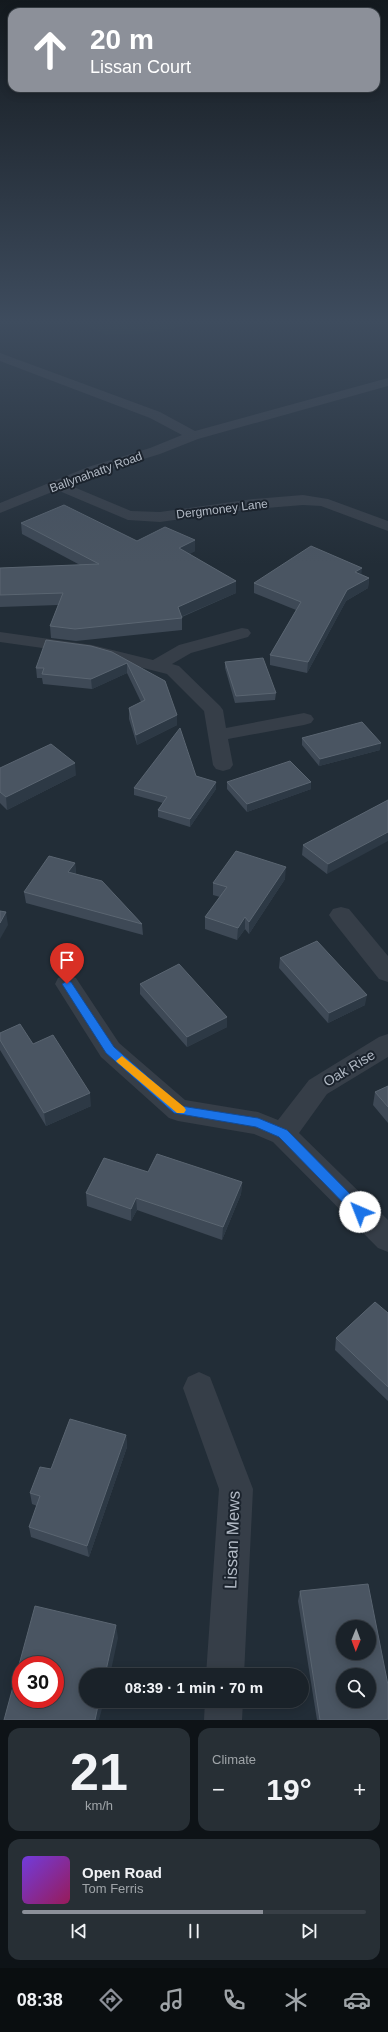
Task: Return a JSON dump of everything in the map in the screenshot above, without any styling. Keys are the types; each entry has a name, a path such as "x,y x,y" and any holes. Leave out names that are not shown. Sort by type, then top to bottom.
{"street":[{"path":"126,403 155,414 193,436"},
{"name":"Ballynahatty Road","path":"0,508 94,470 155,451 193,436 311,403"},
{"name":"Dergmoney Lane","path":"57,485 128,515 160,517 253,504 303,500 323,502 388,526"},
{"path":"155,666 185,649 242,633"},
{"path":"0,637 92,650 173,670 213,710 223,764"},
{"path":"218,735 304,719"},
{"path":"341,915 388,973"},
{"path":"67,984 110,1050 178,1110 258,1123 283,1134 388,1239"},
{"name":"Oak Rise","path":"283,1134 318,1087 388,1044"},
{"name":"Lissan Mews","path":"199,1388 236,1489 225,1668"},
{"path":"223,1720 224,1708"}],"building":[{"path":"64,505 137,541 165,527 195,540 179,548 236,581 178,607 182,618 75,629 50,626 63,593 0,595 0,568 99,564 21,523"},
{"path":"311,546 362,568 355,572 369,578 347,590 308,662 270,655 301,602 254,583"},
{"path":"46,640 91,646 112,652 165,681 177,715 136,735 129,708 145,700 127,663 91,679 42,674 44,668 36,668"},
{"path":"263,658 276,693 236,696 225,662"},
{"path":"362,722 381,743 320,759 302,738"},
{"path":"180,728 196,776 216,782 190,819 158,810 167,797 134,788"},
{"path":"51,744 75,763 6,797 0,792 0,768"},
{"path":"290,761 311,782 247,804 227,782"},
{"path":"388,800 388,832 328,864 303,845"},
{"path":"236,851 286,867 249,922 245,917 238,928 205,917 227,887 213,883"},
{"path":"49,856 75,863 68,872 102,881 142,924 24,892"},
{"path":"0,911 6,912 0,923"},
{"path":"317,941 367,995 329,1013 280,958"},
{"path":"179,964 227,1017 187,1037 140,984"},
{"path":"20,1024 33,1044 53,1035 90,1093 44,1113 0,1040 0,1033"},
{"path":"388,1086 388,1107 375,1092"},
{"path":"157,1154 242,1182 223,1227 136,1198 131,1209 86,1193 104,1158 148,1172"},
{"path":"375,1302 388,1313 388,1387 336,1338"},
{"path":"70,1419 126,1435 87,1546 29,1527 40,1496 30,1493 40,1467 51,1469"},
{"path":"368,1584 375,1620 336,1620 336,1660 376,1660 376,1624 388,1685 388,1719 320,1720 300,1591"},
{"path":"35,1606 116,1625 107,1668 79,1668 79,1708 98,1708 95,1720 4,1720 12,1691 12,1708 64,1708 64,1656 21,1656"}],"slow traffic":[{"path":"122,1061 178,1110 180,1110"}],"route":[{"path":"67,984 110,1050 178,1110 258,1123 283,1134 360,1212"}]}
